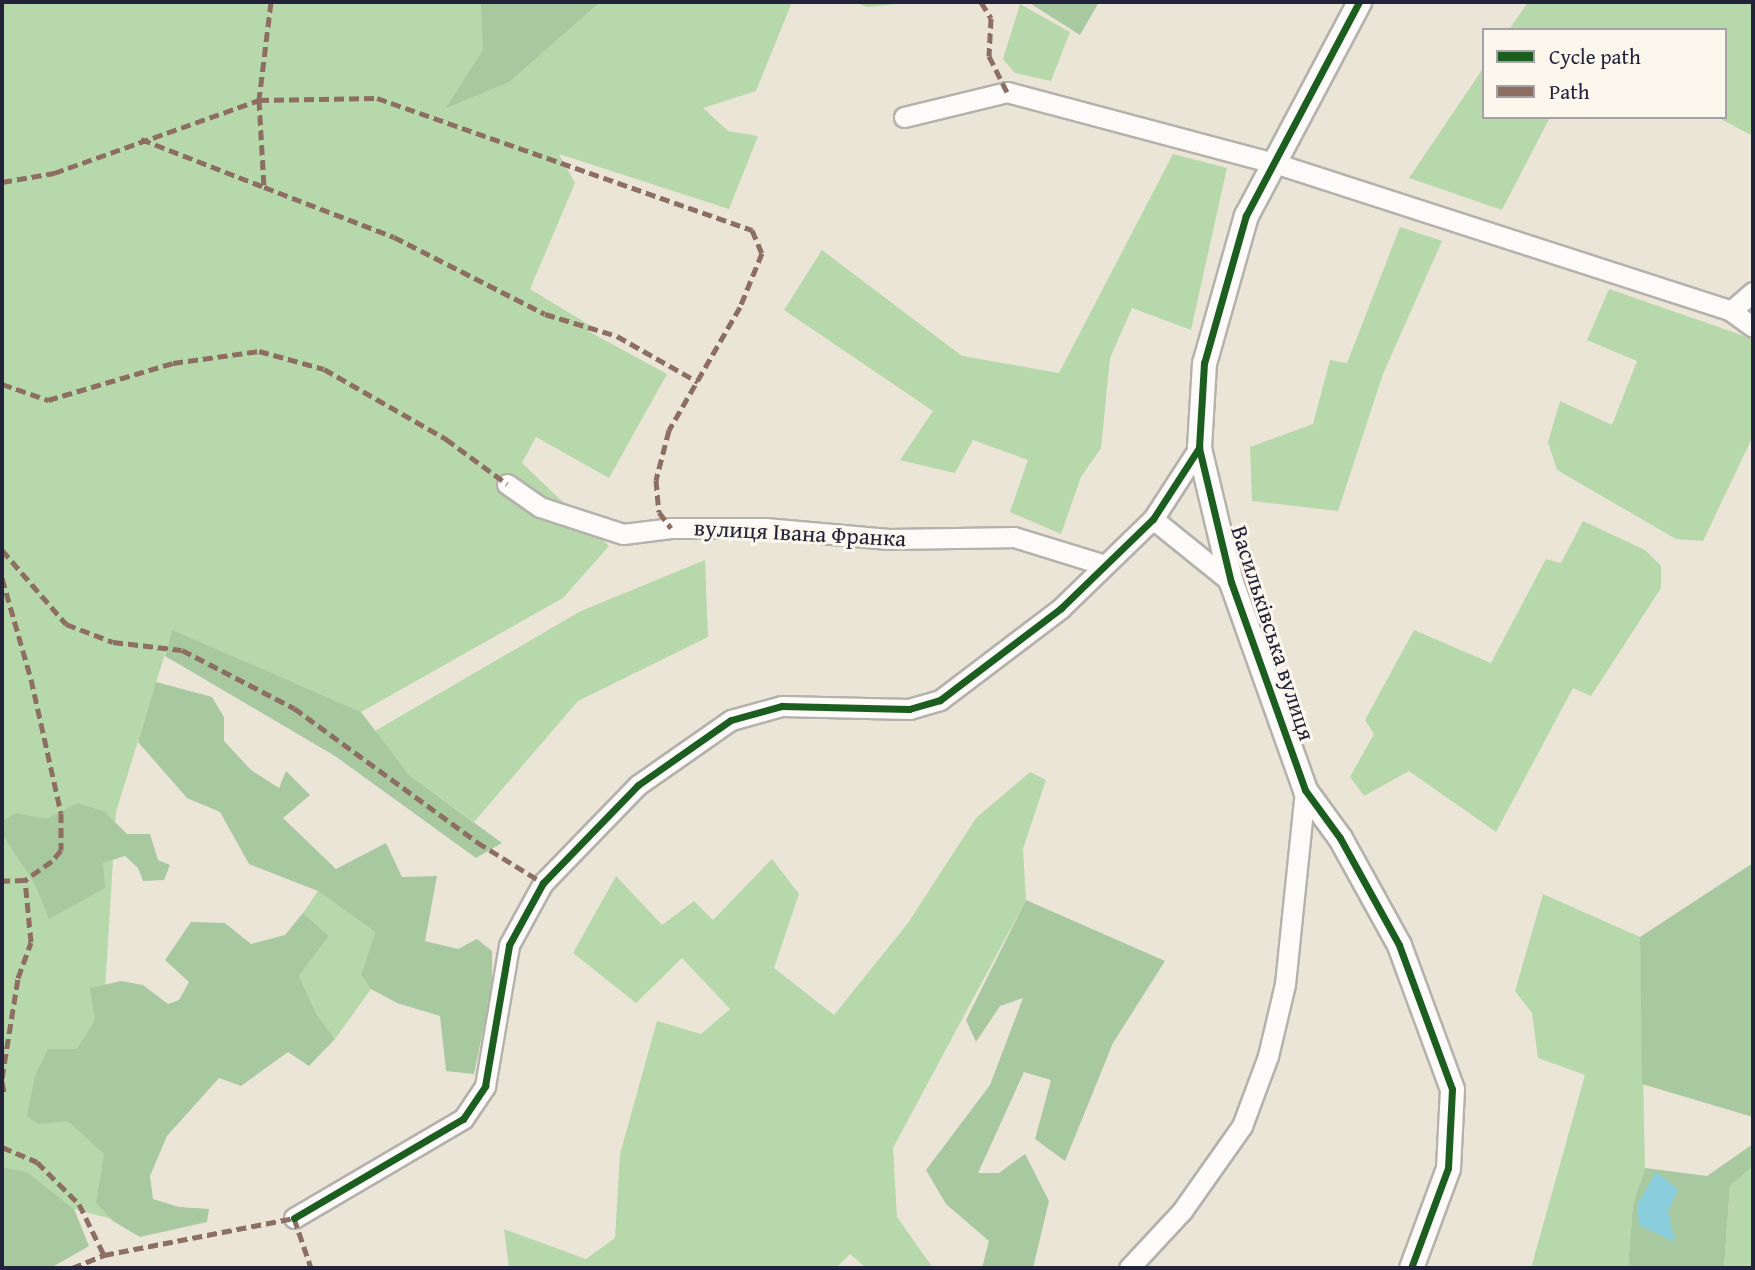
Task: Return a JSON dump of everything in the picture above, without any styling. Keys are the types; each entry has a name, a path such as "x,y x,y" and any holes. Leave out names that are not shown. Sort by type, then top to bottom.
{"street":[{"name":"Васильківська вулиця","path":"1360,2 1271,162 1246,215 1221,293 1204,363 1199,448 1231,582 1305,790 1340,838 1399,945 1452,1089 1448,1168 1411,1268"},
{"path":"904,117 1007,92 1271,162 1731,311 1753,327"},
{"path":"1731,311 1753,292"},
{"path":"294,1218 463,1119 485,1086 509,945 543,883 638,785 731,720 782,706 883,710 940,700 1061,608 1102,564 1153,519 1199,448"},
{"name":"вулиця Івана Франка","path":"507,484 540,507 623,534 671,528 765,527 889,539 1014,537 1102,564"},
{"path":"1153,519 1231,582"},
{"path":"1129,1268 1182,1210 1242,1126 1259,1079 1285,984 1305,790"}],"green space":[{"path":"2,2 792,2 756,91 703,108 728,131 758,136 729,209 559,154 575,183 530,289 591,326 588,331 667,374 609,478 536,437 522,463 609,546 563,598 361,712 172,631 116,812 105,990 135,1225 74,1209 27,1172 2,1167"},
{"path":"481,2 600,2 509,82 446,108 483,50"},
{"path":"854,2 917,2 867,7"},
{"path":"1028,2 1099,2 1080,35"},
{"path":"1528,2 1753,2 1753,136 1721,119 1727,119 1727,28 1510,28"},
{"path":"1020,4 1070,32 1051,81 1015,73 1003,59"},
{"path":"1482,70 1482,119 1549,119 1502,210 1409,178"},
{"path":"1173,154 1227,168 1191,330 1132,308 1110,358 1101,448 1081,477 1061,534 1010,512 1028,460 973,440 955,473 900,460 933,411 784,310 822,250 962,356 1059,373"},
{"path":"1400,227 1442,241 1383,374 1338,511 1252,501 1250,447 1313,424 1330,360 1347,363"},
{"path":"1609,289 1753,339 1753,436 1703,541 1676,539 1557,470 1548,442 1560,401 1612,425 1637,361 1587,340"},
{"path":"1583,521 1645,550 1661,566 1661,588 1591,696 1573,688 1496,832 1409,771 1364,796 1350,777 1374,734 1365,720 1414,630 1491,663 1546,559 1561,563"},
{"path":"705,560 708,637 578,701 474,822 409,775 375,731 581,611"},
{"path":"172,630 361,712 409,775 502,843 476,858 335,756 165,656"},
{"path":"156,682 212,697 224,717 224,741 251,770 279,788 286,771 310,795 283,818 336,869 386,843 402,877 437,876 425,941 458,949 477,939 492,951 492,987 474,1074 446,1071 440,1016 397,1003 371,989 361,975 375,932 318,891 249,864 220,812 187,798 138,742"},
{"path":"1030,772 1046,780 1023,849 1026,900 893,1148 897,1217 933,1268 866,1268 850,1254 836,1268 509,1268 504,1229 586,1259 615,1238 620,1154 657,1021 701,1034 730,1009 682,958 636,1003 573,953 616,876 662,925 694,901 713,920 772,859 799,894 774,968 834,1015 908,923 976,818"},
{"path":"78,803 105,812 127,834 150,834 158,860 170,865 164,880 143,881 138,868 125,856 103,863 105,888 49,919 35,884 2,834 2,821 17,813 46,819"},
{"path":"1753,863 1753,1117 1642,1084 1640,937"},
{"path":"318,891 375,932 361,975 371,989 335,1039 317,1015 299,976 329,936 303,913"},
{"path":"1543,894 1640,937 1645,1168 1633,1204 1628,1268 1531,1268 1585,1075 1538,1058 1532,1013 1515,991"},
{"path":"1026,900 1165,961 1113,1043 1065,1161 1035,1139 1051,1080 1024,1072 978,1173 999,1173 1025,1154 1049,1201 1033,1268 982,1268 989,1241 946,1204 926,1170 990,1085 1023,998 1000,1006 976,1042 966,1020"},
{"path":"303,913 329,936 299,976 317,1015 335,1039 309,1066 288,1052 241,1086 219,1078 167,1136 150,1176 153,1199 179,1207 209,1209 207,1222 140,1237 113,1221 96,1203 104,1154 68,1121 38,1124 27,1116 35,1076 48,1049 77,1049 95,1020 90,988 121,981 143,985 168,1004 179,1000 189,982 165,960 191,922 225,923 251,944 285,935"},
{"path":"1753,1144 1753,1166 1730,1186 1724,1268 1628,1268 1633,1204 1645,1168 1707,1176"},
{"path":"1753,1166 1753,1268 1724,1268 1730,1186"},
{"path":"2,1167 27,1172 74,1209 89,1246 54,1266 2,1267"}],"water":[{"path":"1656,1172 1678,1189 1668,1212 1675,1242 1639,1225 1637,1205"}],"marked path":[{"path":"271,2 259,100 264,187 394,237 545,314 617,336 698,382"},
{"path":"981,2 991,18 989,56 1007,92"},
{"path":"2,182 54,173 259,100 377,98 752,230 762,253 740,307 669,430 656,480 659,512 671,528"},
{"path":"141,139 264,187"},
{"path":"2,384 48,400 173,363 259,351 324,369 446,439 507,484"},
{"path":"2,550 66,624 113,642 182,650 294,708 477,842 543,883"},
{"path":"2,578 31,679 61,813 61,850 52,861 25,880 2,881"},
{"path":"2,1078 18,978 31,942 25,880"},
{"path":"2,1082 4,1092"},
{"path":"2,1147 37,1162 79,1204 104,1255"},
{"path":"72,1268 104,1255 294,1218 311,1268"}],"cycle path":[{"path":"1359,2 1246,215 1204,363 1199,448 1231,582 1305,790 1340,838 1399,945 1452,1089 1448,1168 1411,1268"},
{"path":"294,1218 463,1119 485,1086 509,945 543,883 638,785 731,720 782,706 909,709 940,700 1061,608 1153,519 1199,448"}]}
